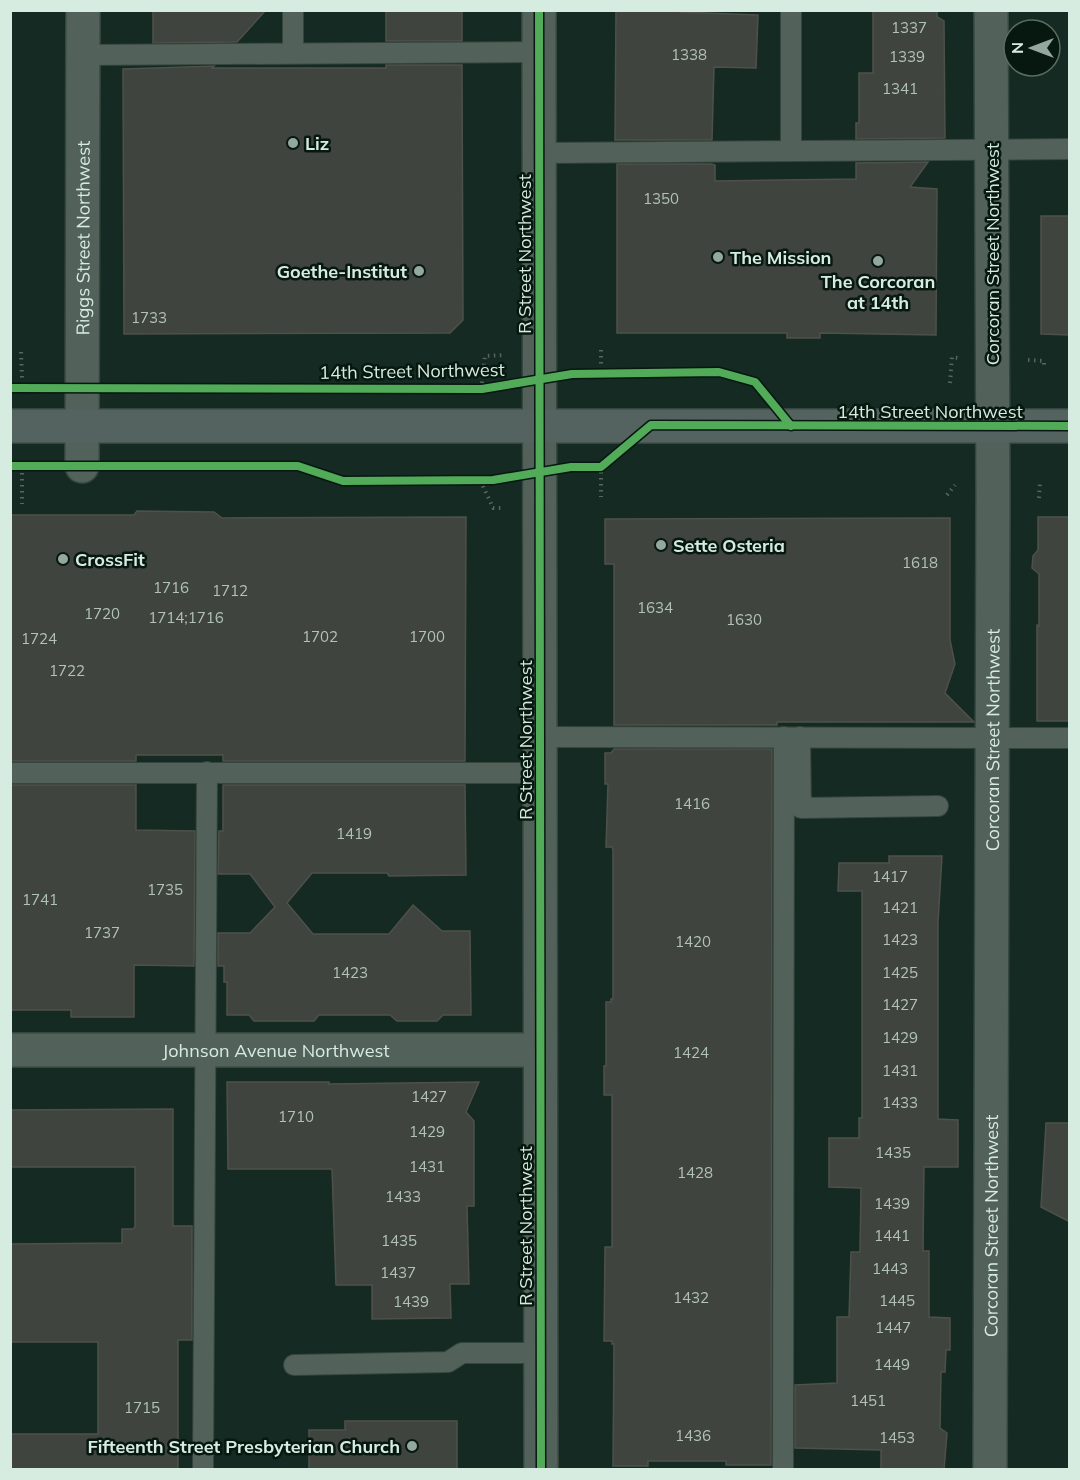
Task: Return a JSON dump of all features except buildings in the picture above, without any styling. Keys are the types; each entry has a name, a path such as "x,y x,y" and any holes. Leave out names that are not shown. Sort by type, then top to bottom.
{"main road":[{"name":"14th Street Northwest","path":"10,426 1070,426"}],"street":[{"name":"Riggs Street Northwest","path":"82,466 83,10"},
{"name":"R Street Northwest","path":"539,10 541,1470"},
{"name":"Corcoran Street Northwest","path":"990,1470 993,737 991,10"},
{"name":"Johnson Avenue Northwest","path":"10,1050 540,1050"}],"lane":[{"path":"293,10 293,53"},
{"path":"790,10 791,150"},
{"path":"83,55 539,52"},
{"path":"539,153 1070,149"},
{"path":"540,737 1070,738"},
{"path":"792,737 801,808 938,806"},
{"path":"783,1470 792,737"},
{"path":"203,1470 207,772"},
{"path":"10,773 540,773"},
{"path":"294,1365 448,1362 462,1353 541,1353"}],"path":[{"path":"601,350 601,366"},
{"path":"21,352 22,378"},
{"path":"482,383 485,356 515,354"},
{"path":"1018,360 1044,361 1044,368"},
{"path":"22,504 22,469 82,466"},
{"path":"472,480 493,480 571,467 601,469 601,497"},
{"path":"1040,483 1040,498"},
{"path":"947,495 955,485"},
{"path":"483,486 493,508 508,508"}],"cycle path":[{"path":"539,10 541,1470"},
{"path":"10,388 482,389 572,374 719,372 755,382 791,426"},
{"path":"10,466 298,466 343,481 493,480 571,467 601,467 651,425 1070,426"}],"place":[{"name":"Liz","path":"293,143"},
{"name":"The Mission","path":"718,257"},
{"name":"The Corcoran at 14th","path":"878,261"},
{"name":"Goethe-Institut","path":"419,271"},
{"name":"Sette Osteria","path":"661,545"},
{"name":"CrossFit","path":"63,559"},
{"name":"Fifteenth Street Presbyterian Church","path":"412,1446"}]}
